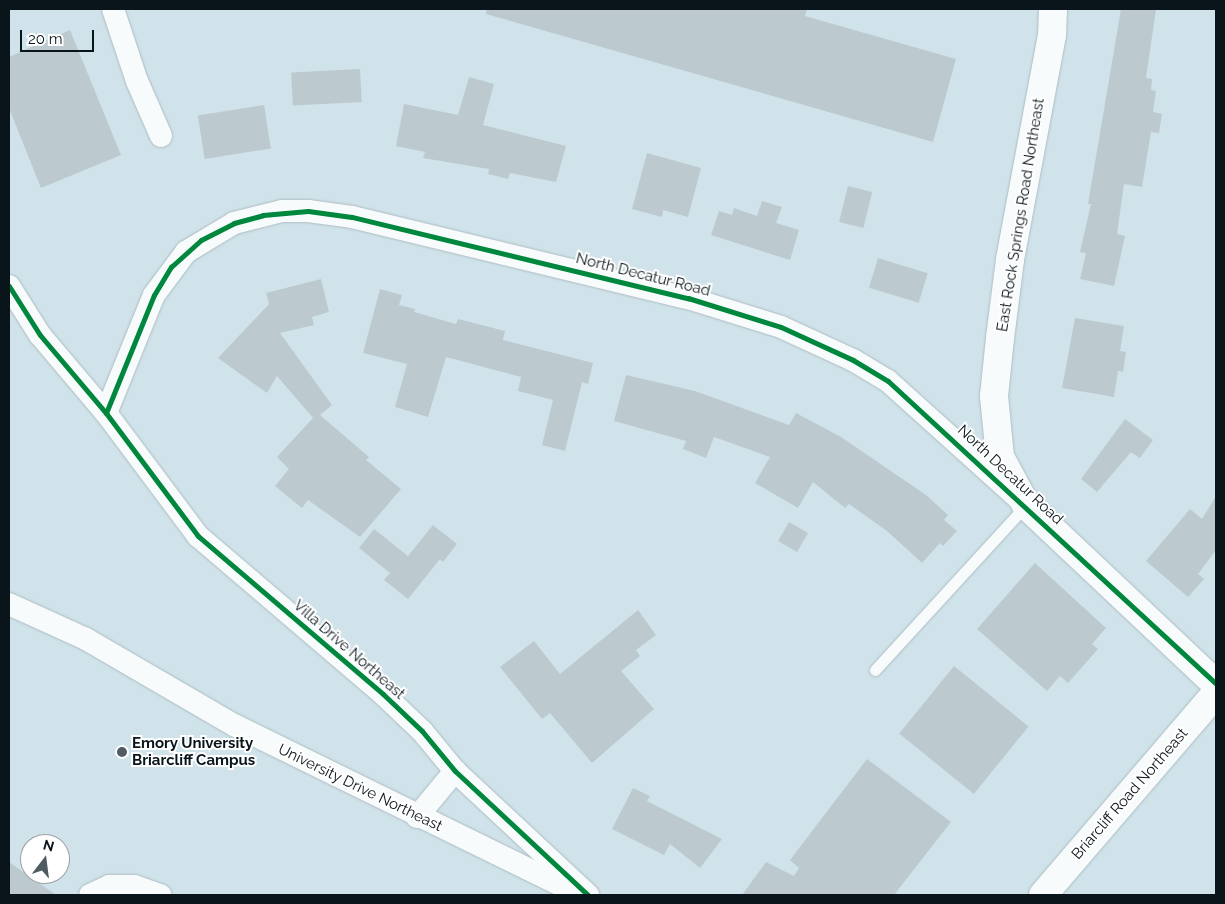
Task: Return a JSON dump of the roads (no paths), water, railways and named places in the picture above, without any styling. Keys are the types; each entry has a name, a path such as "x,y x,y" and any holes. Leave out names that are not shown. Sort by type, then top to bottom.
{"street":[{"path":"113,9 137,81 161,136"},
{"name":"East Rock Springs Road Northeast","path":"1026,505 1000,456 994,396 1010,260 1052,35 1053,9"},
{"name":"North Decatur Road","path":"106,413 154,295 186,252 234,223 282,211 317,212 352,217 688,298 789,330 853,360 888,381 1026,505 1216,684"},
{"name":"Villa Drive Northeast","path":"9,286 40,336 106,413 198,536 383,694 422,730 455,771 588,895"},
{"name":"University Drive Northeast","path":"9,604 86,639 234,725 417,817 582,895"},
{"name":"Briarcliff Road Northeast","path":"1043,895 1216,693"},
{"path":"417,817 455,771"},
{"path":"90,895 109,886 134,886 160,895"}],"lane":[{"path":"875,670 1026,505"}],"place":[{"name":"Emory University Briarcliff Campus","path":"122,752"}]}
